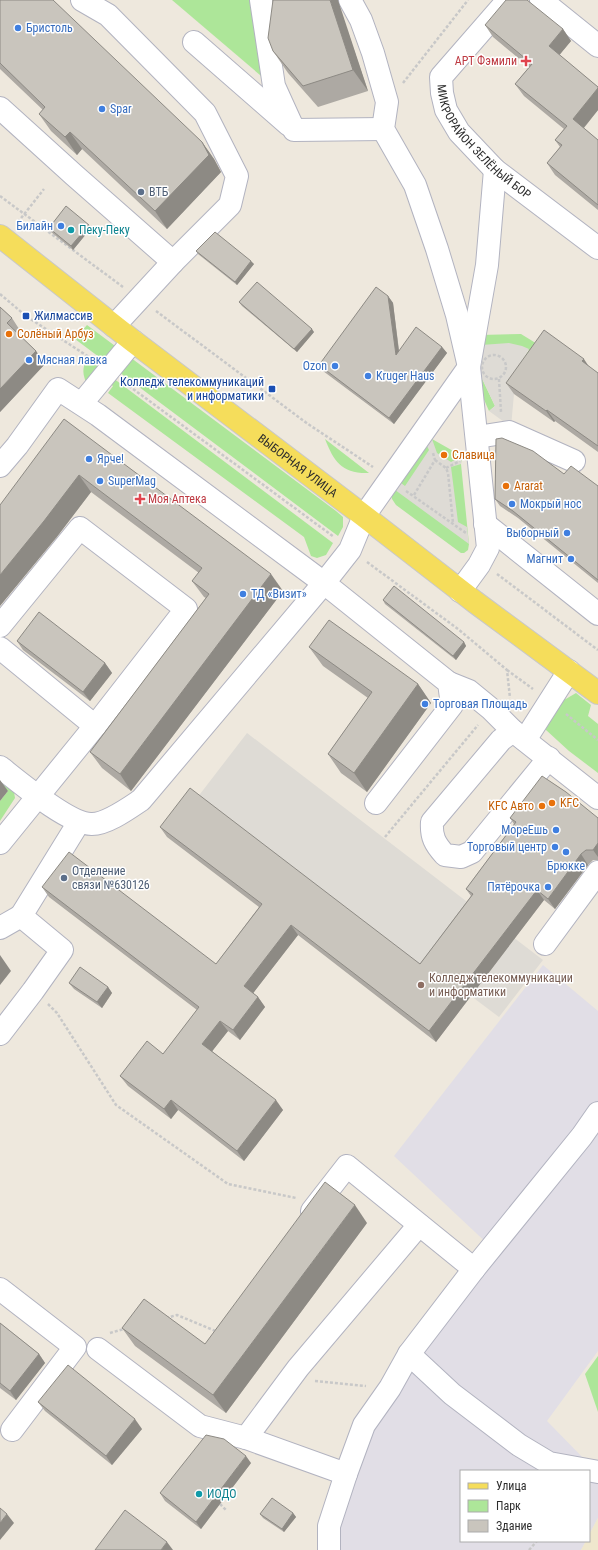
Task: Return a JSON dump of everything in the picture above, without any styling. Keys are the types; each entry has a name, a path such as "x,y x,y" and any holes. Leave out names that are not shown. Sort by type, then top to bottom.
{"main road":[{"name":"ВЫБОРНАЯ УЛИЦА","path":"0,236 133,341 460,590 569,671 595,686"}],"street":[{"path":"82,0 108,15 205,113 237,176 230,205 173,262 114,326"},
{"path":"261,0 274,86 294,130"},
{"path":"350,0 361,20 373,53 387,102 383,129 414,185 457,315 469,367 485,524 486,552 460,590"},
{"name":"МИКРОРАЙОН ЗЕЛЁНЫЙ БОР","path":"508,0 441,77 442,93 446,110 459,132 495,170 598,248"},
{"path":"541,0 598,46"},
{"path":"194,42 294,130 383,129"},
{"path":"0,108 173,262"},
{"path":"0,767 38,797 79,822 93,825 117,816 141,800 324,583 350,550 364,516 469,367 487,265 495,170"},
{"path":"82,403 133,341"},
{"path":"0,466 17,446 58,389 82,403 324,583 449,682 500,705 519,735 598,798"},
{"path":"477,437 509,432 574,461"},
{"path":"485,524 598,614"},
{"path":"0,626 80,528 186,609 95,726 0,843"},
{"path":"0,648 95,726"},
{"path":"549,758 472,852 461,857 445,855 433,839 431,832 432,822 501,740 519,735 569,671"},
{"path":"376,803 452,705 449,682"},
{"path":"0,928 21,916 79,822"},
{"path":"545,944 598,872"},
{"path":"0,1034 62,950 21,916"},
{"path":"329,1550 329,1526 364,1425 390,1388 409,1354 474,1269 582,1136 598,1112"},
{"path":"299,1228 347,1166 474,1269"},
{"path":"246,1438 298,1368 420,1225"},
{"path":"0,1289 75,1346 12,1430"},
{"path":"104,1341 200,1426 246,1438 346,1474"},
{"path":"409,1354 452,1394 519,1445 549,1463 587,1470"}],"path":[{"path":"387,102 468,0"},
{"path":"18,222 44,189"},
{"path":"0,196 308,424 454,524 486,552 492,571 598,650"},
{"path":"0,294 26,316 108,370 458,629 507,670 500,705 385,837"},
{"path":"497,355 504,359 506,363 505,374 499,379 491,379 484,374 482,367 483,362 488,356 497,355"},
{"path":"499,379 502,433"},
{"path":"435,460 446,468 448,473 454,524"},
{"path":"33,991 57,1013 116,1105 228,1184 295,1197 313,1210"},
{"path":"162,1319 178,1315 218,1332"},
{"path":"104,1341 132,1327"},
{"path":"298,1368 316,1381 390,1388"},
{"path":"220,1504 227,1511"},
{"path":"529,1550 536,1542"}],"shaded area":[{"path":"509,343 529,349 514,374 523,381 514,394 511,427 489,411 495,406 477,368 481,345"},
{"path":"432,439 437,453 451,462 462,456 461,464 451,467 458,522 467,527 469,544 391,487 397,480 405,486 429,450 425,442"},
{"path":"247,733 543,960 499,1017 471,996 427,974 197,798"},
{"path":"543,965 598,1011 598,1351 547,1421 589,1464 598,1479 598,1518 590,1533 590,1470 460,1470 460,1542 585,1542 581,1550 335,1550 340,1486 364,1425 492,1248 394,1156"},
{"path":"598,1518 598,1550 581,1550 585,1542 590,1542 590,1533"}],"green space":[{"path":"172,0 254,0 267,81"},
{"path":"87,325 336,511 343,517 343,527 338,536 75,339"},
{"path":"521,334 547,350 514,374 529,350 481,345 480,335"},
{"path":"88,358 104,371 87,385 83,372 84,365"},
{"path":"477,368 495,406 489,411 471,370"},
{"path":"113,378 333,543 326,555 317,558 311,556 304,537 108,393 113,386 110,384"},
{"path":"325,439 369,473 352,471 340,465 332,454"},
{"path":"432,439 462,456 461,464 469,544 468,550 464,553 461,553 396,505 392,499 391,492 425,442"},
{"path":"576,693 591,705 588,716 598,724 598,773 569,751 546,730 545,717 559,703"},
{"path":"0,775 13,786 15,798 0,821 0,801 8,791 0,785"},
{"path":"598,1356 598,1412 585,1374"}],"building":[{"path":"0,0 53,0 202,142 209,155 155,211 70,132 65,137 39,114 45,107 0,63"},
{"path":"273,0 330,0 353,70 303,86 273,51 268,38"},
{"path":"506,0 527,0 563,29 549,46 598,87 573,119 598,140 598,205 547,163 562,145 555,140 567,126 515,84 532,64 485,25"},
{"name":"Пеку-Пеку","path":"66,206 89,225 71,246 49,228"},
{"path":"215,232 251,261 235,282 196,251"},
{"path":"257,282 312,329 294,349 239,302"},
{"path":"376,287 388,296 396,355 416,327 442,347 389,418 319,365"},
{"path":"0,307 12,318 7,323 36,351 0,389"},
{"path":"544,330 584,359 582,361 598,373 598,446 506,383"},
{"path":"64,419 271,574 120,774 90,752 209,594 192,581 202,568 79,475 0,575 0,505"},
{"path":"502,438 533,451 564,474 571,466 598,486 598,580 513,511 495,499 496,439"},
{"path":"394,586 464,642 453,656 383,600"},
{"path":"39,612 105,663 83,692 17,641"},
{"path":"329,620 418,684 354,773 328,754 372,692 309,647"},
{"name":"Колледж телекоммуникации и информатики","path":"542,776 566,792 598,818 598,843 593,850 586,850 581,854 548,899 537,890 429,1031 291,925 244,986 258,997 233,1030 220,1021 202,1044 276,1100 237,1151 171,1100 164,1109 120,1076 147,1041 163,1054 199,1007 42,887 69,852 216,964 262,904 160,827 190,788 420,964 473,894 466,889 516,822 510,818"},
{"path":"80,967 108,987 97,1002 69,983"},
{"path":"325,1182 355,1205 213,1395 122,1328 144,1299 205,1344"},
{"path":"0,1323 39,1354 10,1391 0,1383"},
{"path":"68,1365 135,1419 106,1456 38,1402"},
{"path":"206,1435 224,1439 246,1456 196,1522 160,1493"},
{"path":"272,1498 293,1513 282,1529 260,1514"},
{"path":"0,1508 7,1514 0,1523"},
{"path":"125,1510 167,1542 161,1550 95,1550"}],"place":[{"name":"Бристоль","path":"18,28"},
{"name":"АРТ Фэмили","path":"526,61"},
{"name":"Spar","path":"102,109"},
{"name":"ВТБ","path":"141,192"},
{"name":"Билайн","path":"61,226"},
{"name":"Пеку-Пеку","path":"71,230"},
{"name":"Жилмассив","path":"26,316"},
{"name":"Солёный Арбуз","path":"9,334"},
{"name":"Мясная лавка","path":"29,360"},
{"name":"Ozon","path":"335,366"},
{"name":"Kruger Haus","path":"368,376"},
{"name":"Колледж телекоммуникаций и информатики","path":"272,389"},
{"name":"Славица","path":"444,455"},
{"name":"Ярче!","path":"89,459"},
{"name":"SuperMag","path":"100,481"},
{"name":"Ararat","path":"506,486"},
{"name":"Моя Аптека","path":"140,499"},
{"name":"Мокрый нос","path":"512,504"},
{"name":"Выборный","path":"567,533"},
{"name":"Магнит","path":"571,559"},
{"name":"ТД «Визит»","path":"243,594"},
{"name":"Торговая Площадь","path":"425,704"},
{"name":"KFC","path":"552,803"},
{"name":"KFC Авто","path":"542,806"},
{"name":"МореЕшь","path":"556,830"},
{"name":"Торговый центр","path":"555,847"},
{"name":"Брюкке","path":"566,852"},
{"name":"Отделение связи №630126","path":"64,878"},
{"name":"Пятёрочка","path":"548,887"},
{"name":"Колледж телекоммуникации и информатики","path":"421,985"},
{"name":"ИОДО","path":"199,1494"}]}
